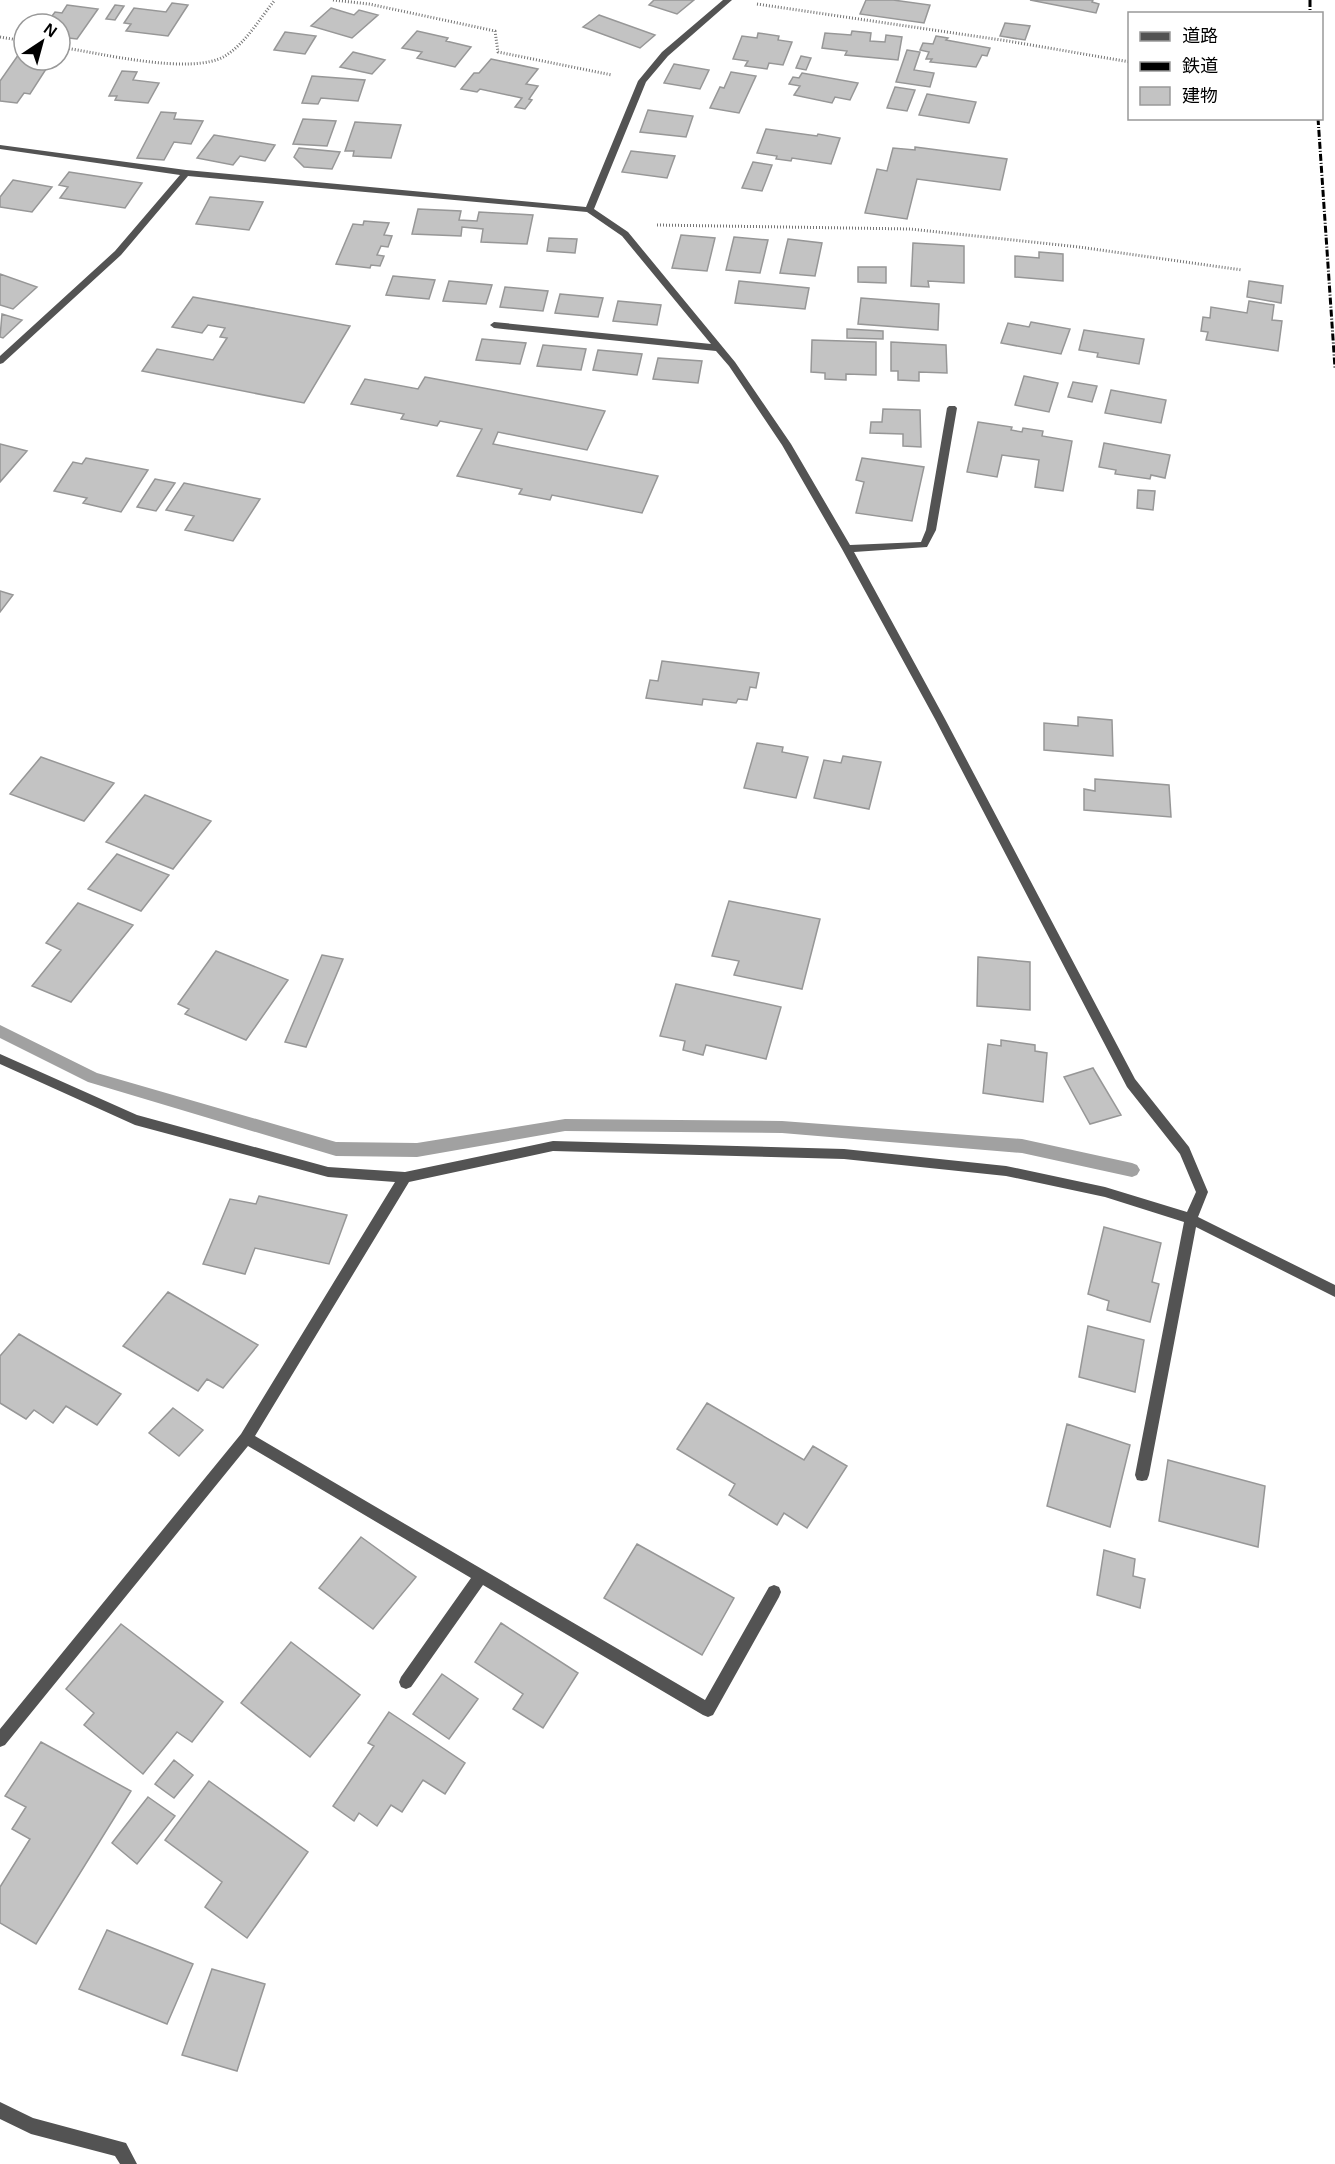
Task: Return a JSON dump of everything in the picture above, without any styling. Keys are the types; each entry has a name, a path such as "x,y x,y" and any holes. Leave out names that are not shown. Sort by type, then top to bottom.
{"street":[{"path":"590,210 642,81 666,54 728,0"},
{"path":"0,147 186,174 590,210 625,234 718,348 786,444 847,549 940,719 1131,1083 1185,1151 1202,1191 1191,1219 1142,1475"},
{"path":"0,361 118,253 186,174"},
{"path":"494,325 718,348"},
{"path":"847,549 924,545 931,530 952,408"},
{"path":"0,1059 135,1120 328,1172 405,1176 553,1146 844,1154 1006,1171 1105,1192 1191,1219 1335,1291"},
{"path":"0,1740 246,1438 405,1176"},
{"path":"246,1438 708,1710 774,1592"},
{"path":"406,1682 480,1577"},
{"path":"0,2110 31,2126 120,2149 129,2164"}],"path":[{"path":"72,49 184,64 215,61 226,55 275,0"},
{"path":"333,0 369,4 495,31 498,52 642,81"},
{"path":"728,0 996,39 1128,62"},
{"path":"625,234 641,225 910,229 1079,247 1242,270"}],"building":[{"path":"654,0 694,0 677,14 649,5"},
{"path":"866,0 893,0 930,5 924,23 860,14"},
{"path":"1030,0 1093,0 1092,2 1099,4 1096,13"},
{"path":"172,3 188,5 168,36 126,31 131,24 124,23 134,8 166,12"},
{"path":"67,5 98,9 77,39 72,38 72,12 63,12"},
{"path":"115,5 124,6 115,20 106,19"},
{"path":"331,8 354,15 359,10 378,15 352,38 311,26"},
{"path":"599,15 655,35 640,48 583,27"},
{"path":"1005,23 1030,26 1025,40 1000,36"},
{"path":"417,31 448,38 446,41 471,47 455,67 417,58 422,52 402,48"},
{"path":"852,31 871,33 870,41 885,42 886,35 902,37 898,60 845,55 847,51 822,48 825,33 851,35"},
{"path":"285,32 316,36 305,54 274,50"},
{"path":"758,33 779,36 778,40 792,42 783,65 769,63 767,69 745,66 748,61 733,59 742,36 757,38"},
{"path":"936,36 990,48 987,56 982,55 976,67 930,62 932,59 926,59 929,52 920,50 923,43 933,44"},
{"path":"907,50 920,52 914,70 934,73 930,87 896,82"},
{"path":"353,52 385,60 372,74 340,67"},
{"path":"801,56 811,58 806,70 796,68"},
{"path":"491,59 538,69 526,84 538,86 525,109 515,107 522,98 480,89 477,92 461,89 474,73 479,73"},
{"path":"12,64 12,72 44,72 30,94 24,93 17,103 0,101 0,81"},
{"path":"674,64 709,70 700,89 664,83"},
{"path":"122,71 137,72 133,80 159,83 148,103 115,100 117,96 109,96"},
{"path":"731,72 756,76 739,113 710,108 720,87 724,88"},
{"path":"802,73 858,83 850,100 835,97 832,103 794,95 800,86 789,84 793,77 799,78"},
{"path":"312,76 365,80 358,101 321,98 318,104 302,103"},
{"path":"895,87 915,90 907,111 887,108"},
{"path":"927,94 976,102 969,123 919,115"},
{"path":"648,110 693,116 686,137 640,132"},
{"path":"161,112 176,113 174,119 203,121 191,144 174,142 164,160 137,158"},
{"path":"303,119 336,121 327,146 293,144"},
{"path":"355,122 401,125 391,158 353,156 354,151 345,151"},
{"path":"766,129 840,138 831,164 792,158 791,161 757,153"},
{"path":"214,135 275,145 265,161 240,156 233,165 197,158"},
{"path":"915,147 1007,159 1000,190 917,179 907,219 865,213 877,169 887,171 893,148 915,150"},
{"path":"299,148 340,152 332,169 304,167 294,157"},
{"path":"631,151 675,156 667,178 622,172"},
{"path":"753,162 772,165 762,191 742,188"},
{"path":"69,172 142,183 125,208 60,198 68,187 59,185"},
{"path":"13,180 52,187 32,212 0,207 0,197"},
{"path":"210,197 263,202 249,230 196,224"},
{"path":"418,209 461,211 459,220 477,221 479,212 533,215 527,244 481,242 483,229 462,227 461,236 412,234"},
{"path":"364,221 389,223 384,235 392,236 388,247 381,246 377,255 384,256 380,266 371,265 370,268 336,264 353,224 363,225"},
{"path":"681,235 715,238 707,271 672,268"},
{"path":"734,237 768,240 760,273 726,270"},
{"path":"549,238 577,239 575,253 547,251"},
{"path":"788,239 822,243 815,276 780,273"},
{"path":"913,243 964,246 964,283 928,281 929,287 911,286"},
{"path":"1039,252 1063,254 1063,281 1015,277 1015,256 1039,258"},
{"path":"858,267 886,267 886,283 858,282"},
{"path":"0,274 37,287 13,309 0,305"},
{"path":"393,276 435,280 429,299 386,295"},
{"path":"449,281 492,285 486,304 443,301"},
{"path":"739,281 809,288 805,309 735,303"},
{"path":"1249,281 1283,286 1281,303 1247,297"},
{"path":"505,287 548,291 543,311 500,307"},
{"path":"560,294 603,298 598,317 555,313"},
{"path":"193,297 350,326 304,403 142,371 157,349 213,360 227,338 220,337 225,328 208,325 202,333 172,327"},
{"path":"861,298 939,304 938,330 858,324"},
{"path":"618,301 661,305 657,325 613,321"},
{"path":"1249,301 1274,305 1272,320 1282,321 1278,351 1206,340 1208,332 1201,331 1203,317 1210,318 1211,307 1247,313"},
{"path":"2,314 22,320 3,338 0,337"},
{"path":"1031,322 1070,329 1061,354 1001,343 1008,323 1029,327"},
{"path":"847,329 883,331 883,339 847,338"},
{"path":"1084,330 1144,339 1139,364 1097,357 1098,353 1079,350"},
{"path":"482,339 526,343 520,364 476,360"},
{"path":"812,340 876,342 876,375 846,374 846,380 825,379 825,373 811,372"},
{"path":"891,342 946,345 947,373 919,372 919,381 898,380 898,371 891,371"},
{"path":"543,345 586,349 581,370 537,366"},
{"path":"598,350 642,354 637,375 593,370"},
{"path":"658,358 702,361 698,383 653,379"},
{"path":"1024,376 1058,383 1049,412 1015,405"},
{"path":"425,377 605,411 587,450 498,432 493,444 658,476 642,513 552,495 550,500 519,494 522,489 457,476 482,429 440,421 437,426 401,419 404,414 351,404 365,379 418,389"},
{"path":"1073,382 1097,386 1092,402 1068,397"},
{"path":"1111,390 1166,400 1161,423 1105,413"},
{"path":"883,409 920,410 921,447 903,446 903,434 870,433 871,422 882,422"},
{"path":"978,422 1012,427 1011,430 1022,432 1023,428 1043,431 1042,436 1072,441 1063,491 1035,487 1039,460 1002,455 997,477 967,472"},
{"path":"1104,443 1170,455 1165,478 1151,475 1150,479 1115,474 1116,470 1099,467"},
{"path":"0,444 27,451 0,482"},
{"path":"86,458 148,470 121,512 83,503 87,498 54,491 73,462 82,464"},
{"path":"862,458 924,467 912,521 856,513 864,482 856,480"},
{"path":"155,479 175,483 156,511 137,507"},
{"path":"184,483 260,499 233,541 185,530 194,516 166,510"},
{"path":"1138,490 1155,491 1153,510 1137,508"},
{"path":"0,591 13,595 0,612"},
{"path":"662,661 759,673 756,688 750,687 747,700 738,699 736,703 703,699 702,705 646,698 650,680 658,681"},
{"path":"1078,717 1112,720 1113,756 1044,750 1044,723 1078,726"},
{"path":"757,743 783,747 782,752 808,757 796,798 744,788"},
{"path":"843,756 881,762 869,809 814,798 824,760 841,763"},
{"path":"41,757 114,783 84,821 10,794"},
{"path":"1095,779 1169,785 1171,817 1084,810 1084,789 1095,791"},
{"path":"145,795 211,821 173,869 106,842"},
{"path":"117,854 169,875 141,911 88,889"},
{"path":"729,901 820,919 802,989 734,975 739,961 712,956"},
{"path":"78,903 133,925 71,1002 32,986 61,950 46,943"},
{"path":"216,951 288,980 246,1040 185,1014 189,1009 178,1004"},
{"path":"322,955 343,959 306,1047 285,1042"},
{"path":"978,957 1030,962 1030,1010 977,1006"},
{"path":"676,984 781,1007 766,1059 706,1045 703,1055 683,1050 685,1041 660,1036"},
{"path":"1001,1040 1035,1045 1035,1051 1047,1053 1043,1102 983,1093 988,1044 1001,1046"},
{"path":"1093,1068 1121,1115 1090,1124 1064,1077"},
{"path":"259,1196 347,1215 329,1264 255,1248 245,1274 203,1264 230,1199 256,1204"},
{"path":"1104,1227 1161,1243 1152,1282 1159,1284 1150,1322 1107,1310 1109,1301 1088,1294"},
{"path":"168,1292 258,1345 223,1388 207,1379 198,1391 123,1346"},
{"path":"1088,1326 1144,1340 1135,1392 1079,1377"},
{"path":"19,1334 121,1394 97,1425 66,1406 53,1423 34,1410 26,1419 0,1403 0,1356"},
{"path":"707,1403 804,1460 813,1446 847,1466 807,1528 784,1513 777,1525 729,1495 735,1484 677,1449"},
{"path":"173,1408 203,1430 179,1456 149,1433"},
{"path":"1067,1424 1130,1445 1110,1527 1047,1506"},
{"path":"1168,1460 1265,1486 1258,1547 1159,1521"},
{"path":"361,1537 416,1577 373,1629 319,1588"},
{"path":"637,1544 734,1598 702,1655 604,1598"},
{"path":"1104,1550 1135,1559 1133,1576 1145,1579 1140,1608 1097,1595"},
{"path":"501,1623 578,1673 543,1728 513,1709 523,1694 475,1662"},
{"path":"121,1624 223,1702 192,1742 177,1732 143,1774 84,1725 94,1713 66,1689"},
{"path":"291,1642 360,1695 310,1757 241,1703"},
{"path":"442,1674 478,1699 449,1739 413,1714"},
{"path":"389,1712 465,1763 445,1794 423,1780 402,1812 391,1805 377,1826 359,1813 354,1821 333,1806 374,1746 368,1743"},
{"path":"41,1742 131,1791 36,1944 0,1923 0,1887 30,1839 12,1829 26,1807 5,1796"},
{"path":"174,1760 193,1775 174,1798 155,1784"},
{"path":"209,1781 308,1852 247,1938 205,1907 222,1882 165,1840"},
{"path":"148,1797 175,1816 137,1864 112,1843"},
{"path":"107,1930 193,1964 167,2024 79,1989"},
{"path":"212,1969 265,1984 237,2071 182,2055"}],"waterway":[{"path":"0,1031 93,1078 336,1149 417,1150 565,1125 782,1127 1022,1146 1132,1170"}],"railway":[{"path":"1310,0 1310,12"},
{"path":"1318,120 1335,368"}]}
